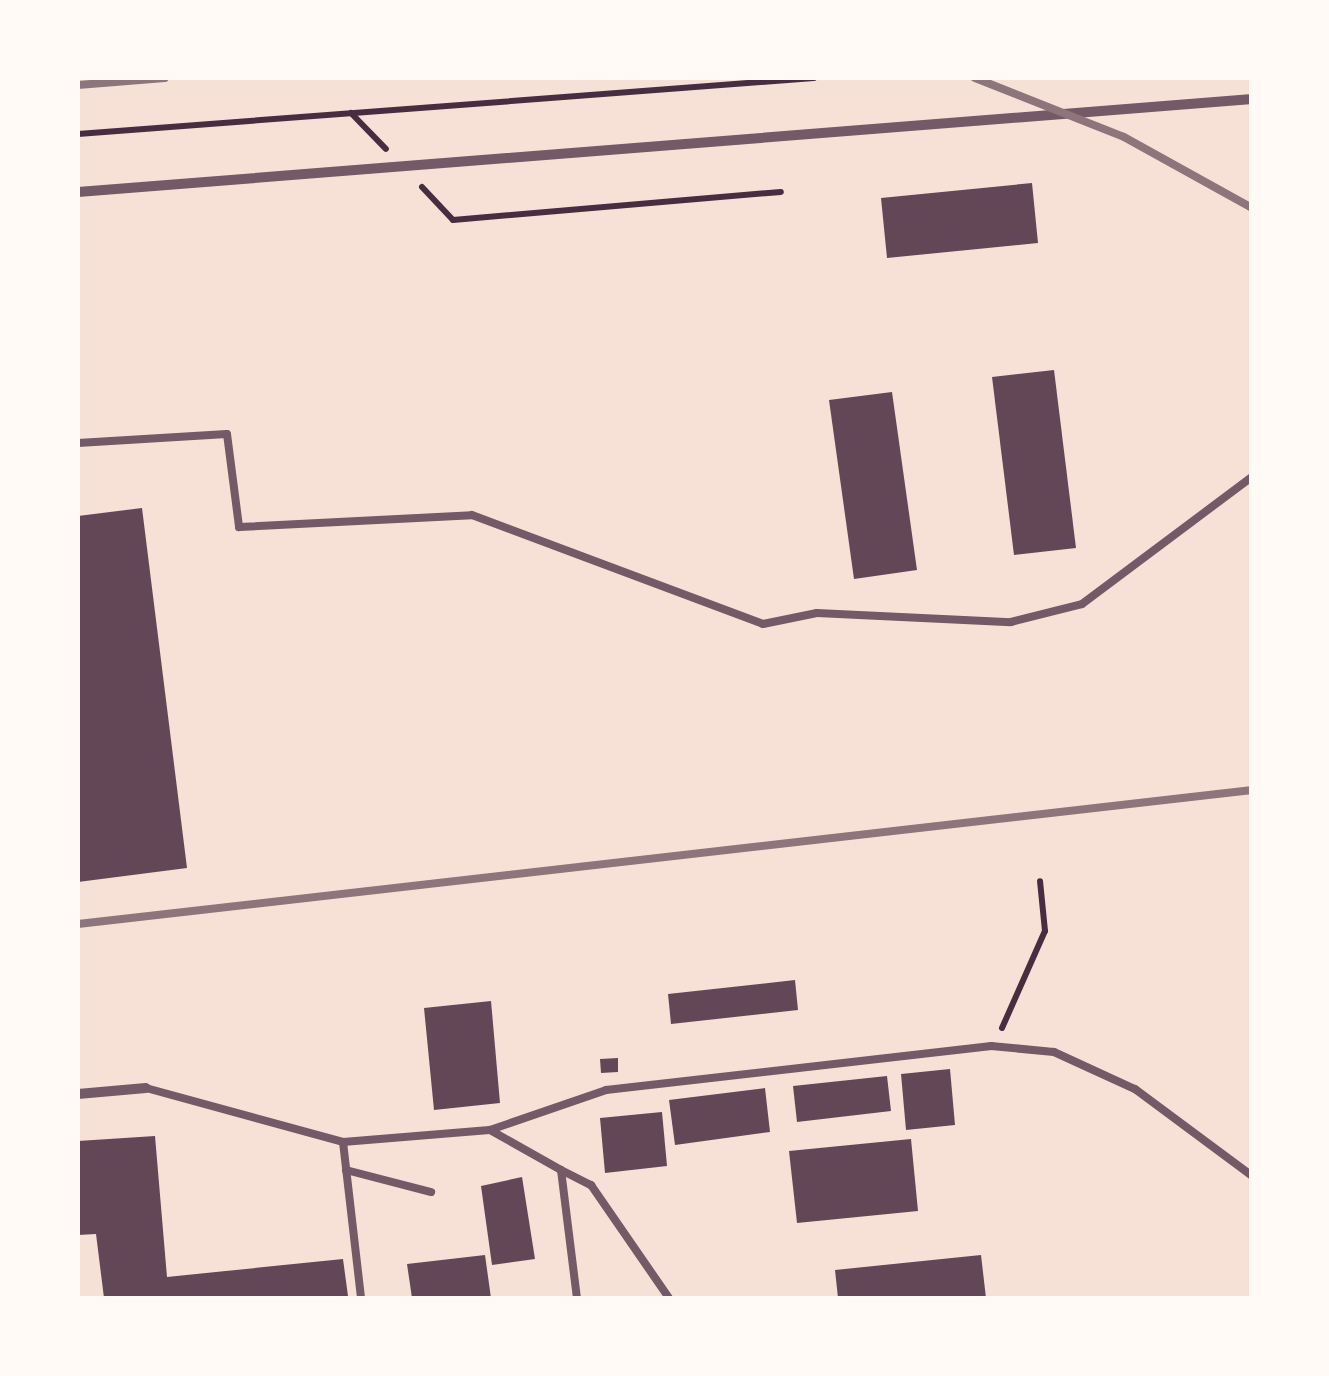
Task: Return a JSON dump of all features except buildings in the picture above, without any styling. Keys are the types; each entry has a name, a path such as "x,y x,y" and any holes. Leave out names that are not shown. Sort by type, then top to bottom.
{"street":[{"path":"78,192 1252,99"},
{"path":"78,1094 146,1088"}],"lane":[{"path":"78,443 227,434 238,526 472,516 763,624 818,613 1011,622 1082,604 1252,477"},
{"path":"146,1088 343,1142 490,1130 606,1090 992,1046 1054,1052 1135,1089 1252,1176"},
{"path":"490,1130 591,1184 669,1298"},
{"path":"343,1142 361,1298"},
{"path":"346,1170 431,1192"},
{"path":"560,1170 577,1298"}],"path":[{"path":"78,134 814,78"},
{"path":"351,113 453,220 780,192"},
{"path":"992,1046 1046,931 1040,881"}],"railway":[{"path":"78,85 165,78"},
{"path":"975,78 1124,137 1252,208"},
{"path":"78,924 1252,790"}]}
